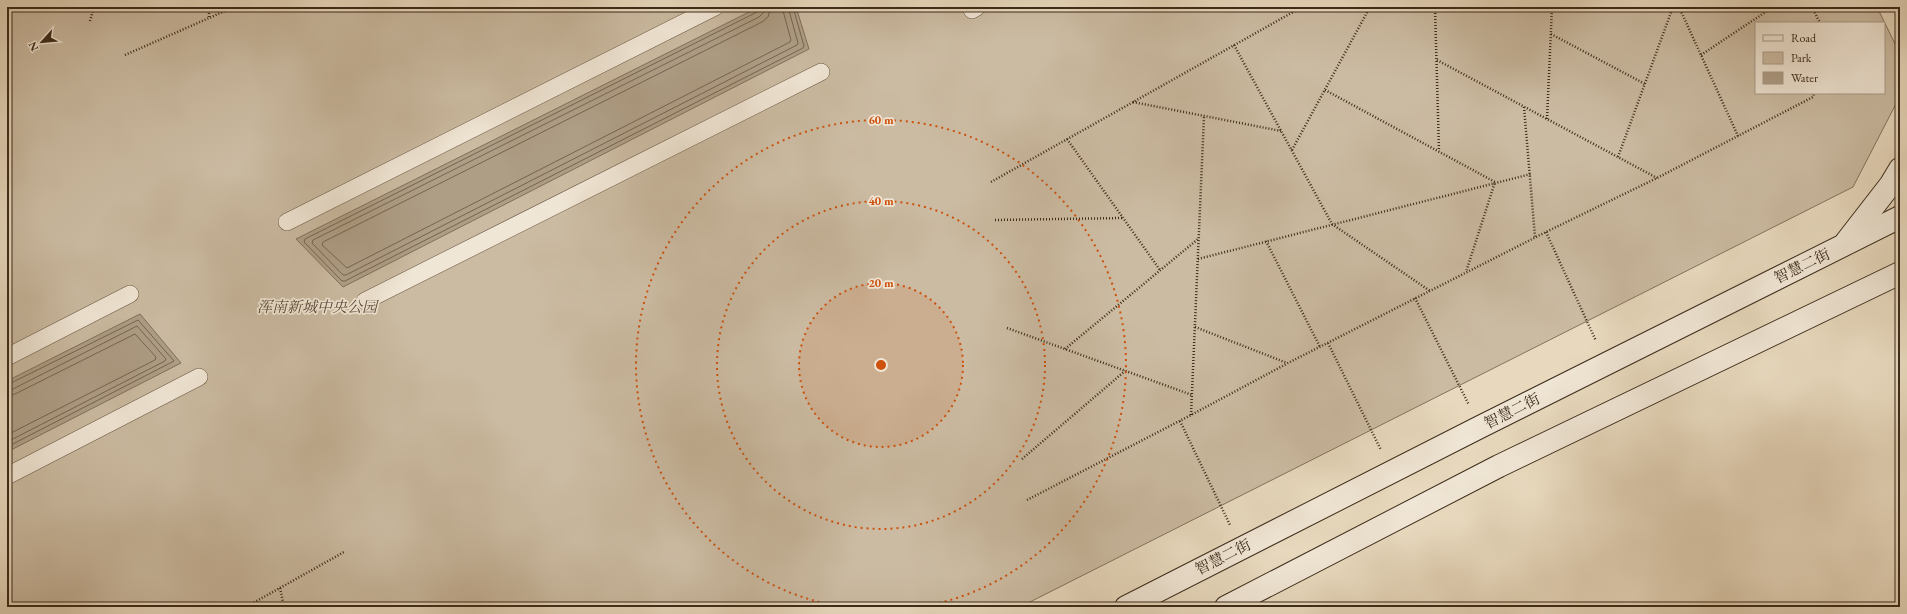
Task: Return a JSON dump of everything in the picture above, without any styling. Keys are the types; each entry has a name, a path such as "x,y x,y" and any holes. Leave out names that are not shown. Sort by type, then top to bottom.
{"main road":[{"path":"1842,247 1891,184 1900,169"},
{"name":"智慧二街","path":"1126,607 1480,427 1900,218"},
{"path":"1226,607 1499,466 1627,403 1863,292 1900,273"},
{"path":"1863,292 1900,289"}],"street":[{"path":"288,222 715,7"},
{"path":"972,7 972,10 977,7"},
{"path":"365,301 821,72"},
{"path":"7,357 130,294"},
{"path":"7,476 199,377"}],"path":[{"path":"90,21 94,7"},
{"path":"209,7 209,18"},
{"path":"125,56 234,7"},
{"path":"991,182 1302,7"},
{"path":"1292,150 1370,7"},
{"path":"1435,7 1439,152"},
{"path":"1547,119 1552,7"},
{"path":"1618,157 1673,7"},
{"path":"1679,7 1738,136"},
{"path":"1701,55 1774,7"},
{"path":"1812,7 1820,22"},
{"path":"1551,34 1645,84"},
{"path":"1234,45 1332,224 1430,290"},
{"path":"1437,60 1658,178"},
{"path":"1325,90 1495,182"},
{"path":"1027,500 1430,290 1535,237 1658,178 1813,96 1814,94"},
{"path":"1133,102 1282,131"},
{"path":"1524,107 1531,174 1535,237"},
{"path":"1191,415 1204,116"},
{"path":"1066,139 1160,270"},
{"path":"1198,259 1531,174"},
{"path":"1466,272 1495,182"},
{"path":"995,220 1122,218"},
{"path":"1546,232 1607,364"},
{"path":"1065,349 1198,238"},
{"path":"1266,241 1320,347"},
{"path":"1415,298 1480,427"},
{"path":"1195,327 1288,363"},
{"path":"1007,328 1192,395"},
{"path":"1328,343 1391,472"},
{"path":"1022,459 1125,371"},
{"path":"1180,421 1241,548"},
{"path":"246,607 344,552"},
{"path":"280,588 284,607"}],"green space":[{"name":"浑南新城中央公园","path":"7,7 1877,7 1884,22 1755,22 1755,94 1885,94 1885,23 1900,54 1900,96 1853,187 1020,607 7,607"}],"water":[{"path":"759,7 796,7 809,49 343,287 296,239"},
{"path":"140,314 181,363 7,452 7,381"}]}
